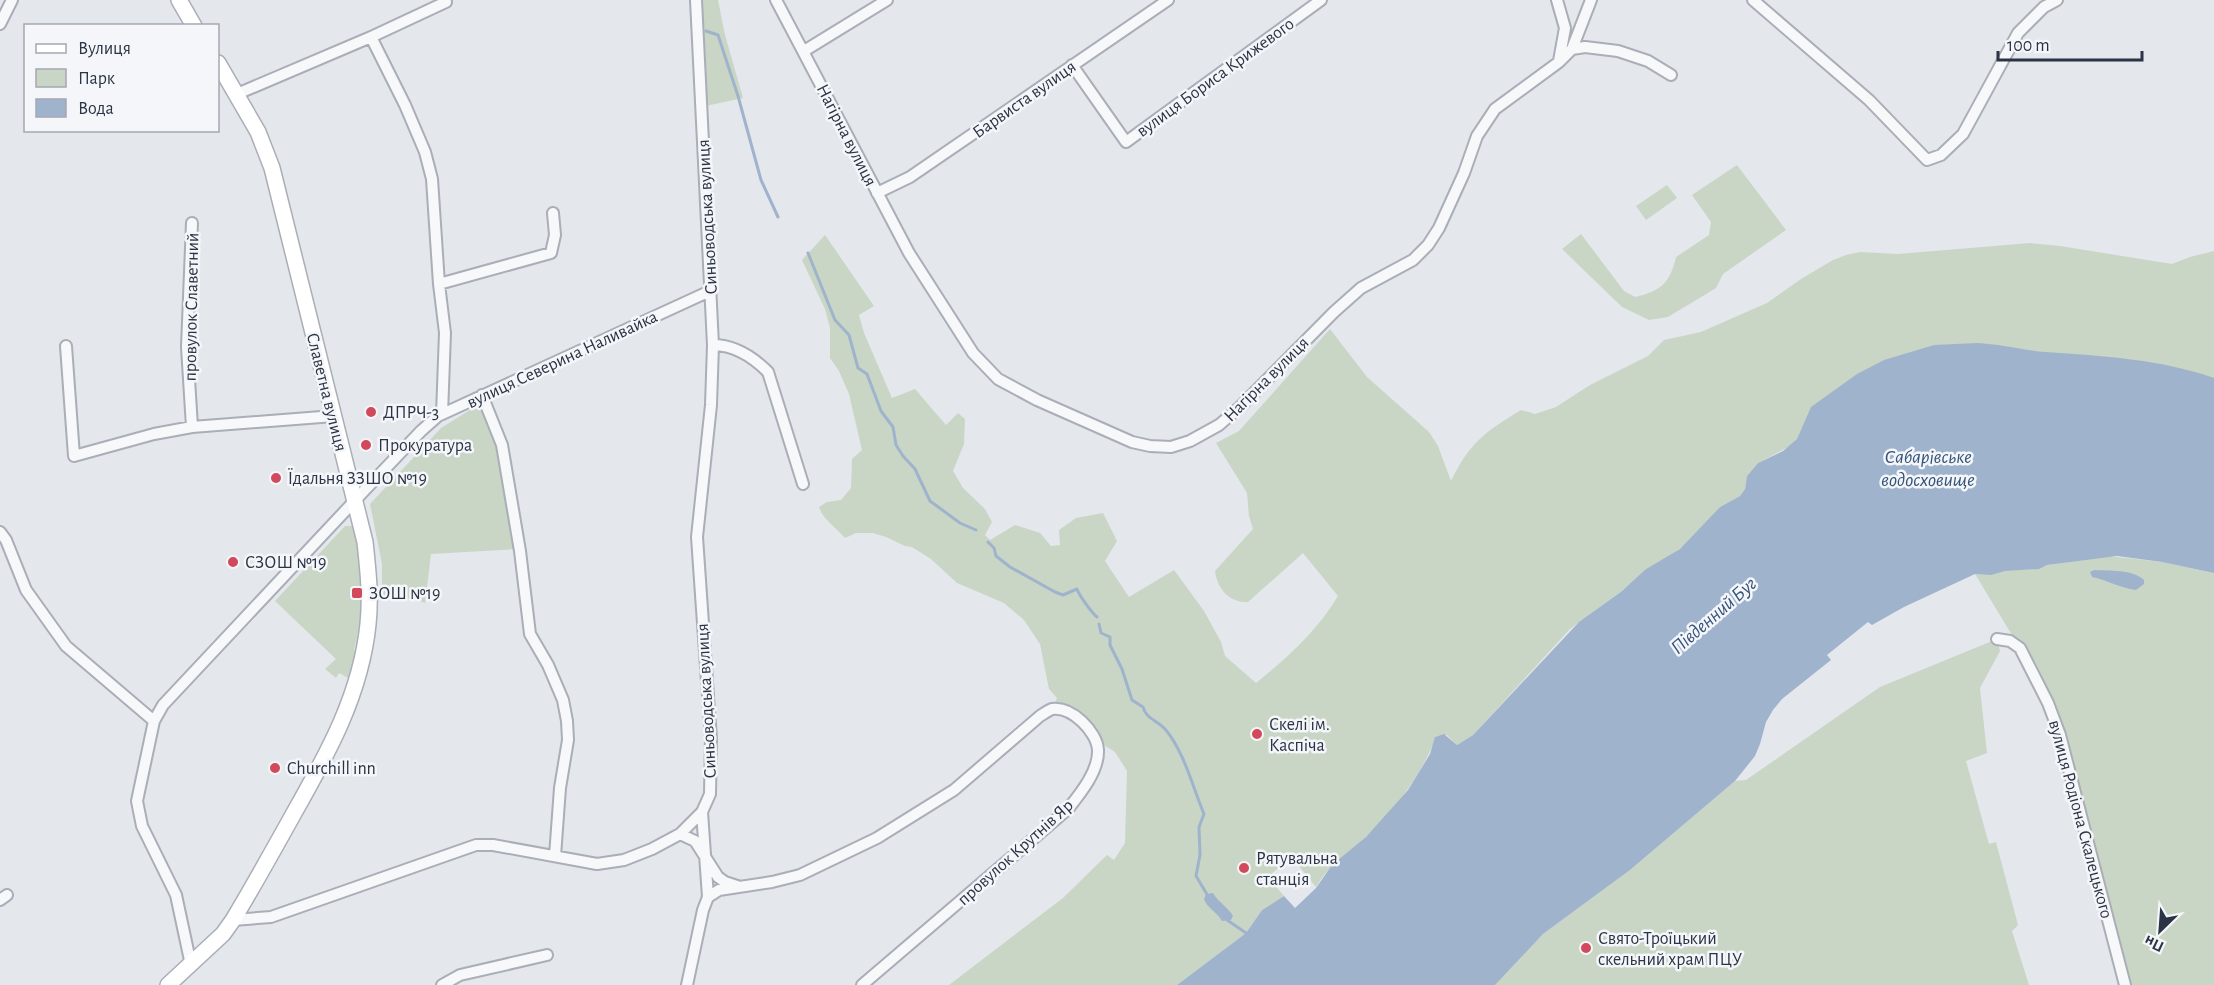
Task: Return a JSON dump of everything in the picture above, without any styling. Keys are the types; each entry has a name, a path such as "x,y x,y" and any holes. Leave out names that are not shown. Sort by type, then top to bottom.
{"main road":[{"path":"179,0 193,24"},
{"name":"Славетна вулиця","path":"219,65 258,132 272,168 334,416 353,502 365,542 370,598 365,648 351,700 338,731 233,920"},
{"path":"168,985 223,934 233,920"}],"street":[{"path":"0,24 12,0"},
{"path":"237,94 371,37 446,2 445,0"},
{"name":"Синьоводська вулиця","path":"233,920 271,917 476,845 493,845 597,864 611,863 652,849 680,834 702,812 710,794 711,739 697,537 711,405 713,345 696,0"},
{"name":"Нагірна вулиця","path":"776,0 909,253 973,353 998,379 1056,409 1132,442 1150,446 1171,447 1190,441 1219,425 1361,288 1413,260 1428,245 1439,228 1464,173 1477,136 1495,109 1559,62 1572,49"},
{"path":"804,51 887,0"},
{"name":"вулиця Бориса Крижевого","path":"1072,65 1126,142 1321,0"},
{"path":"1557,0 1564,28 1559,62"},
{"path":"1591,0 1572,49 1585,47 1618,51 1648,61 1671,75"},
{"path":"1761,2 1869,99 1928,160 1941,155 1963,134 2019,33 2044,7 2057,0"},
{"name":"Барвиста вулиця","path":"877,193 910,177 1161,2"},
{"path":"371,37 405,105 425,152 432,179 439,284 445,333 442,414"},
{"path":"439,284 551,253 555,235 553,213"},
{"name":"провулок Славетний","path":"192,223 187,346 192,427"},
{"name":"вулиця Северина Наливайка","path":"191,965 176,895 142,826 137,801 154,721 163,705 421,431 442,414 710,291"},
{"path":"713,345 726,345 754,359 768,372 803,484"},
{"path":"66,346 74,456 154,434 192,427 334,416"},
{"path":"482,395 502,445 520,551 530,634 548,665 563,700 567,721 568,740 560,788 555,856"},
{"path":"0,532 6,540 26,590 66,646 154,721"},
{"name":"вулиця Родіона Скалецького","path":"1996,639 2010,641 2020,648 2048,703 2060,735 2125,985"},
{"name":"провулок Крутнів Яр","path":"738,887 772,882 800,874 877,837 954,790 1040,716 1052,709 1065,710 1077,718 1096,740 1098,752 1084,788 1060,817 862,985"},
{"path":"687,985 703,909 708,897 702,812"},
{"path":"680,834 695,841 718,877 738,887"},
{"path":"708,897 719,890 738,887"},
{"path":"442,985 460,975 547,955"}],"green space":[{"path":"696,0 718,0 725,35 743,98 701,107"},
{"path":"1737,165 1786,230 1723,274 1716,288 1668,317 1649,320 1622,307 1562,249 1581,234 1624,291 1635,297 1652,292 1667,280 1676,257 1709,235 1711,222 1692,195"},
{"path":"1667,185 1677,198 1646,220 1636,206"},
{"path":"825,235 874,306 859,315 864,333 892,398 915,389 946,425 958,413 965,419 964,444 953,471 963,488 985,509 992,522 985,535 990,540 1015,525 1040,533 1051,546 1060,545 1059,530 1076,518 1103,513 1117,541 1105,561 1129,597 1174,570 1204,611 1221,642 1225,656 1256,683 1301,643 1321,621 1338,596 1303,553 1248,602 1235,600 1221,589 1215,571 1253,529 1249,516 1247,493 1216,443 1239,431 1330,329 1367,377 1429,432 1438,446 1451,481 1472,447 1488,432 1521,410 1535,414 1556,407 1590,385 1648,356 1664,340 1701,332 1767,303 1801,279 1846,255 1860,252 1898,254 2030,243 2172,264 2214,251 2214,401 1806,423 1790,446 1758,463 1747,476 1745,489 1740,496 1720,507 1686,544 1646,569 1631,584 1570,629 1473,735 1457,745 1447,735 1437,736 1424,764 1390,812 1361,842 1328,870 1316,887 1294,860 1295,853 1268,877 1284,896 1262,910 1246,933 1177,985 949,985 1063,898 1107,855 1114,860 1125,843 1127,771 1115,752 1096,740 1088,728 1052,709 1057,698 1049,689 1040,644 1024,620 1004,603 957,583 931,559 912,547 873,533 856,533 845,538 821,512 819,507 827,502 841,500 851,488 852,459 862,450 849,394 839,371 830,358 830,328 825,309 802,260"},
{"path":"483,402 501,445 518,549 431,554 425,603 413,599 382,596 382,564 370,504 441,428"},
{"path":"345,526 353,526 361,588 360,619 354,650 360,652 352,680 339,673 336,678 325,669 336,659 275,601"},
{"path":"2108,556 2162,562 2214,573 2214,985 2125,985 2060,735 2018,645 1975,574 2031,569"},
{"path":"1997,639 2000,651 1980,688 1987,753 1966,761 1989,844 1996,842 2018,925 2012,931 2029,985 1492,985 1543,934 1630,870 1735,781 1746,780 1880,687"}],"water":[{"name":"Сабарівське водосховище","path":"1977,343 2152,362 2214,378 2214,573 2162,562 2117,556 2047,565 2039,569 2005,571 1991,575 1975,574 1904,607 1872,625 1868,622 1827,655 1831,660 1782,699 1766,722 1755,756 1735,781 1630,870 1543,934 1495,985 1177,985 1246,933 1262,910 1284,896 1295,908 1316,888 1332,865 1366,837 1408,790 1430,754 1435,737 1444,734 1457,745 1473,735 1579,622 1622,591 1646,569 1680,549 1720,507 1740,496 1745,489 1747,476 1758,463 1783,451 1797,439 1811,407 1857,374 1884,360 1934,345"},
{"path":"2094,570 2133,574 2144,580 2144,584 2136,590 2124,588 2092,577 2090,572"},
{"path":"1213,893 1233,916 1231,920 1222,921 1205,902 1206,894"}],"waterway":[{"path":"706,31 718,35 738,96 761,180 778,217"},
{"path":"808,253 835,320 849,335 858,368 867,374 881,411 893,427 896,445 915,469 930,501 960,523 976,530"},
{"path":"988,542 994,548 996,556 1010,567 1055,592 1063,595 1077,589 1097,617"},
{"path":"1099,624 1101,633 1110,637 1110,645 1122,669 1132,700 1143,707 1149,717 1165,729 1178,748 1188,770 1204,814 1199,827 1200,855 1196,876 1208,896"},
{"path":"1227,920 1249,935"}],"place":[{"name":"ДПРЧ-3","path":"371,412"},
{"name":"Прокуратура","path":"366,445"},
{"name":"Їдальня ЗЗШО №19","path":"276,478"},
{"name":"СЗОШ №19","path":"233,562"},
{"name":"ЗОШ №19","path":"357,593"},
{"name":"Скелі ім. Каспіча","path":"1257,734"},
{"name":"Churchill inn","path":"275,768"},
{"name":"Рятувальна станція","path":"1244,868"},
{"name":"Свято-Троїцький скельний храм ПЦУ","path":"1586,948"}],"water label":[{"name":"Південний Буг","path":"1713,615"}]}
